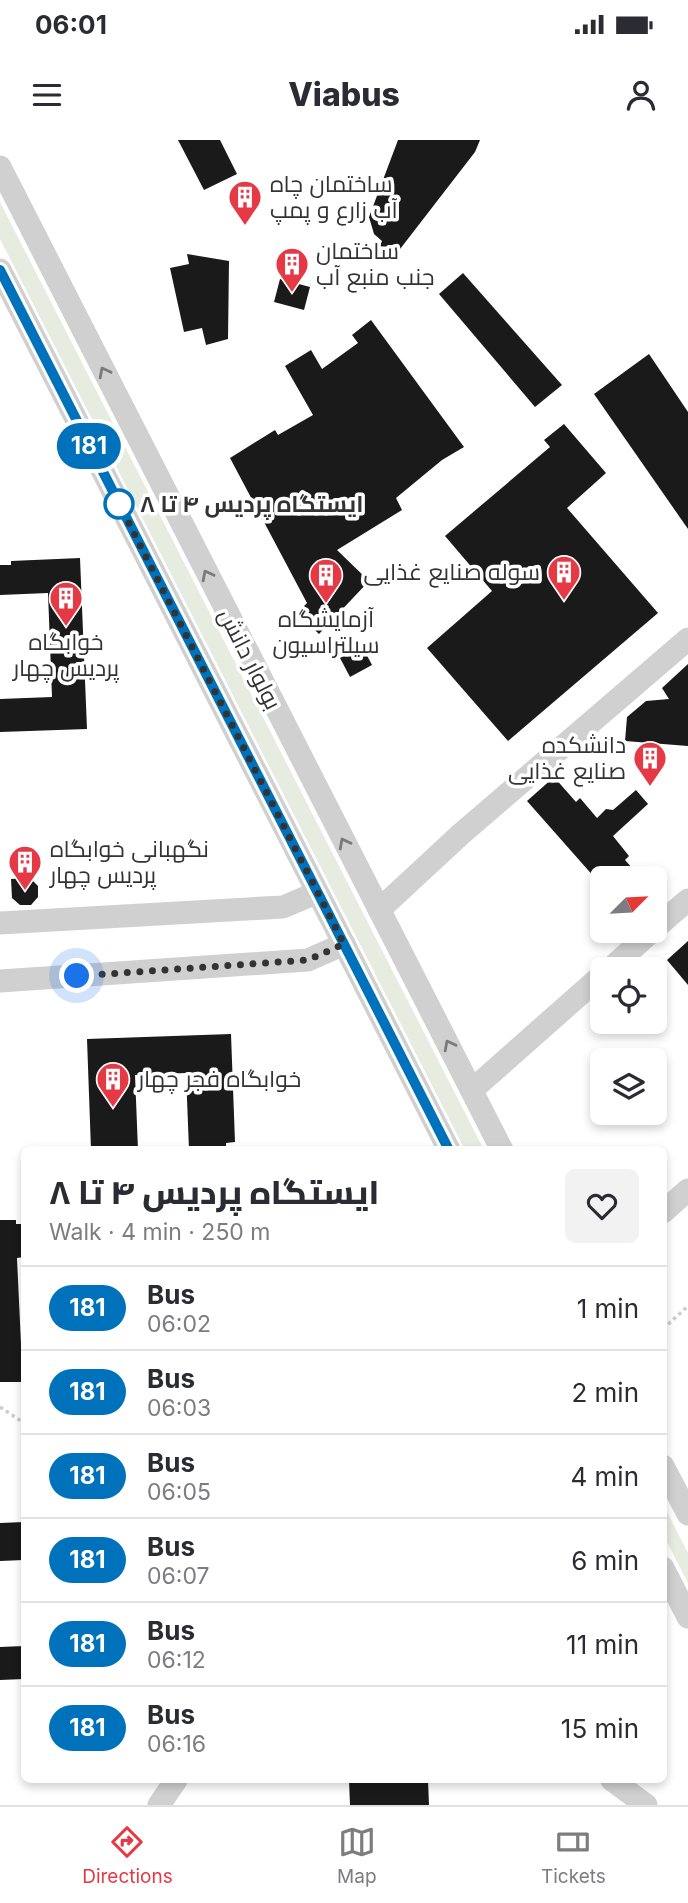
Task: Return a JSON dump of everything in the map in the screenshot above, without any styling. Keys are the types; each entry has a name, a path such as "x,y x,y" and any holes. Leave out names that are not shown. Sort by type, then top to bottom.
{"street":[{"name":"بولوار دانش","path":"0,167 500,1146"},
{"name":"بولوار دانش","path":"0,270 447,1146"},
{"path":"379,910 455,828 688,639"},
{"path":"0,923 283,907 316,893"},
{"path":"667,918 688,900"},
{"path":"623,957 639,943"},
{"path":"0,981 308,960 344,944"},
{"path":"472,1090 590,986"},
{"path":"667,1208 688,1190"},
{"path":"667,1474 688,1514"},
{"path":"667,1577 688,1617"},
{"path":"159,1805 174,1783"},
{"path":"616,1783 646,1805"}],"path":[{"path":"667,1325 688,1307"},
{"path":"0,1407 21,1421"}],"shaded area":[{"path":"0,202 482,1146 463,1146 0,239"},
{"path":"667,1512 688,1553 688,1583 667,1542"}],"building":[{"path":"178,140 220,140 237,174 204,190"},
{"path":"398,140 480,140 475,152 397,253 380,246 382,241 374,234 369,217"},
{"path":"187,254 229,261 228,339 206,345 202,328 184,332 170,268 189,264"},
{"path":"463,273 562,385 535,407 439,294"},
{"name":"ساختمان جنب منبع آب","path":"280,279 310,287 304,310 274,302"},
{"path":"371,320 464,447 442,460 396,498 402,510 337,550 369,581 319,634 297,613 307,603 230,458 275,430 278,435 313,415 285,366 311,350 322,369 358,343 352,335"},
{"path":"649,354 688,412 688,529 594,394"},
{"name":"سوله صنایع غذایی","path":"564,424 606,473 567,508 658,613 508,741 427,648 492,591 445,536 550,447 544,440"},
{"name":"خوابگاه پردیس چهار","path":"80,558 87,729 0,732 0,699 52,697 48,593 0,595 0,565 11,565 11,561"},
{"path":"362,646 372,665 350,677 340,658"},
{"path":"688,664 688,746 625,741 627,717 646,701 669,699 662,688"},
{"path":"554,777 576,802 580,798 597,818 606,809 613,810 636,790 648,804 613,836 629,856 625,860 630,866 590,866 590,872 527,801"},
{"name":"نگهبانی خوابگاه پردیس چهار","path":"30,878 38,886 38,897 31,905 20,905 12,898 11,879"},
{"path":"688,941 688,985 667,960"},
{"name":"خوابگاه فجر چهار","path":"231,1034 235,1142 226,1143 226,1146 189,1146 186,1073 135,1075 138,1146 91,1146 87,1039"},
{"path":"0,1220 16,1220 16,1224 21,1224 21,1257 17,1258 21,1382 0,1382"},
{"path":"21,1522 21,1560 0,1561 0,1523"},
{"path":"21,1646 21,1679 0,1680 0,1647"},
{"path":"349,1783 428,1783 429,1805 350,1805"}],"bus line":[{"name":"181","path":"0,270 447,1146"}],"place":[{"name":"ساختمان چاه آب زارع و پمپ","path":"245,227"},
{"name":"ساختمان جنب منبع آب","path":"292,294"},
{"name":"ایستگاه پردیس ۴ تا ۸","path":"119,504"},
{"name":"سوله صنایع غذایی","path":"564,602"},
{"name":"آزمایشگاه سیلتراسیون","path":"326,605"},
{"name":"خوابگاه پردیس چهار","path":"66,628"},
{"name":"دانشکده صنایع غذایی","path":"650,788"},
{"name":"نگهبانی خوابگاه پردیس چهار","path":"25,892"},
{"name":"خوابگاه فجر چهار","path":"113,1109"}],"route":[{"path":"77,976 308,960 344,944 119,504"}]}
